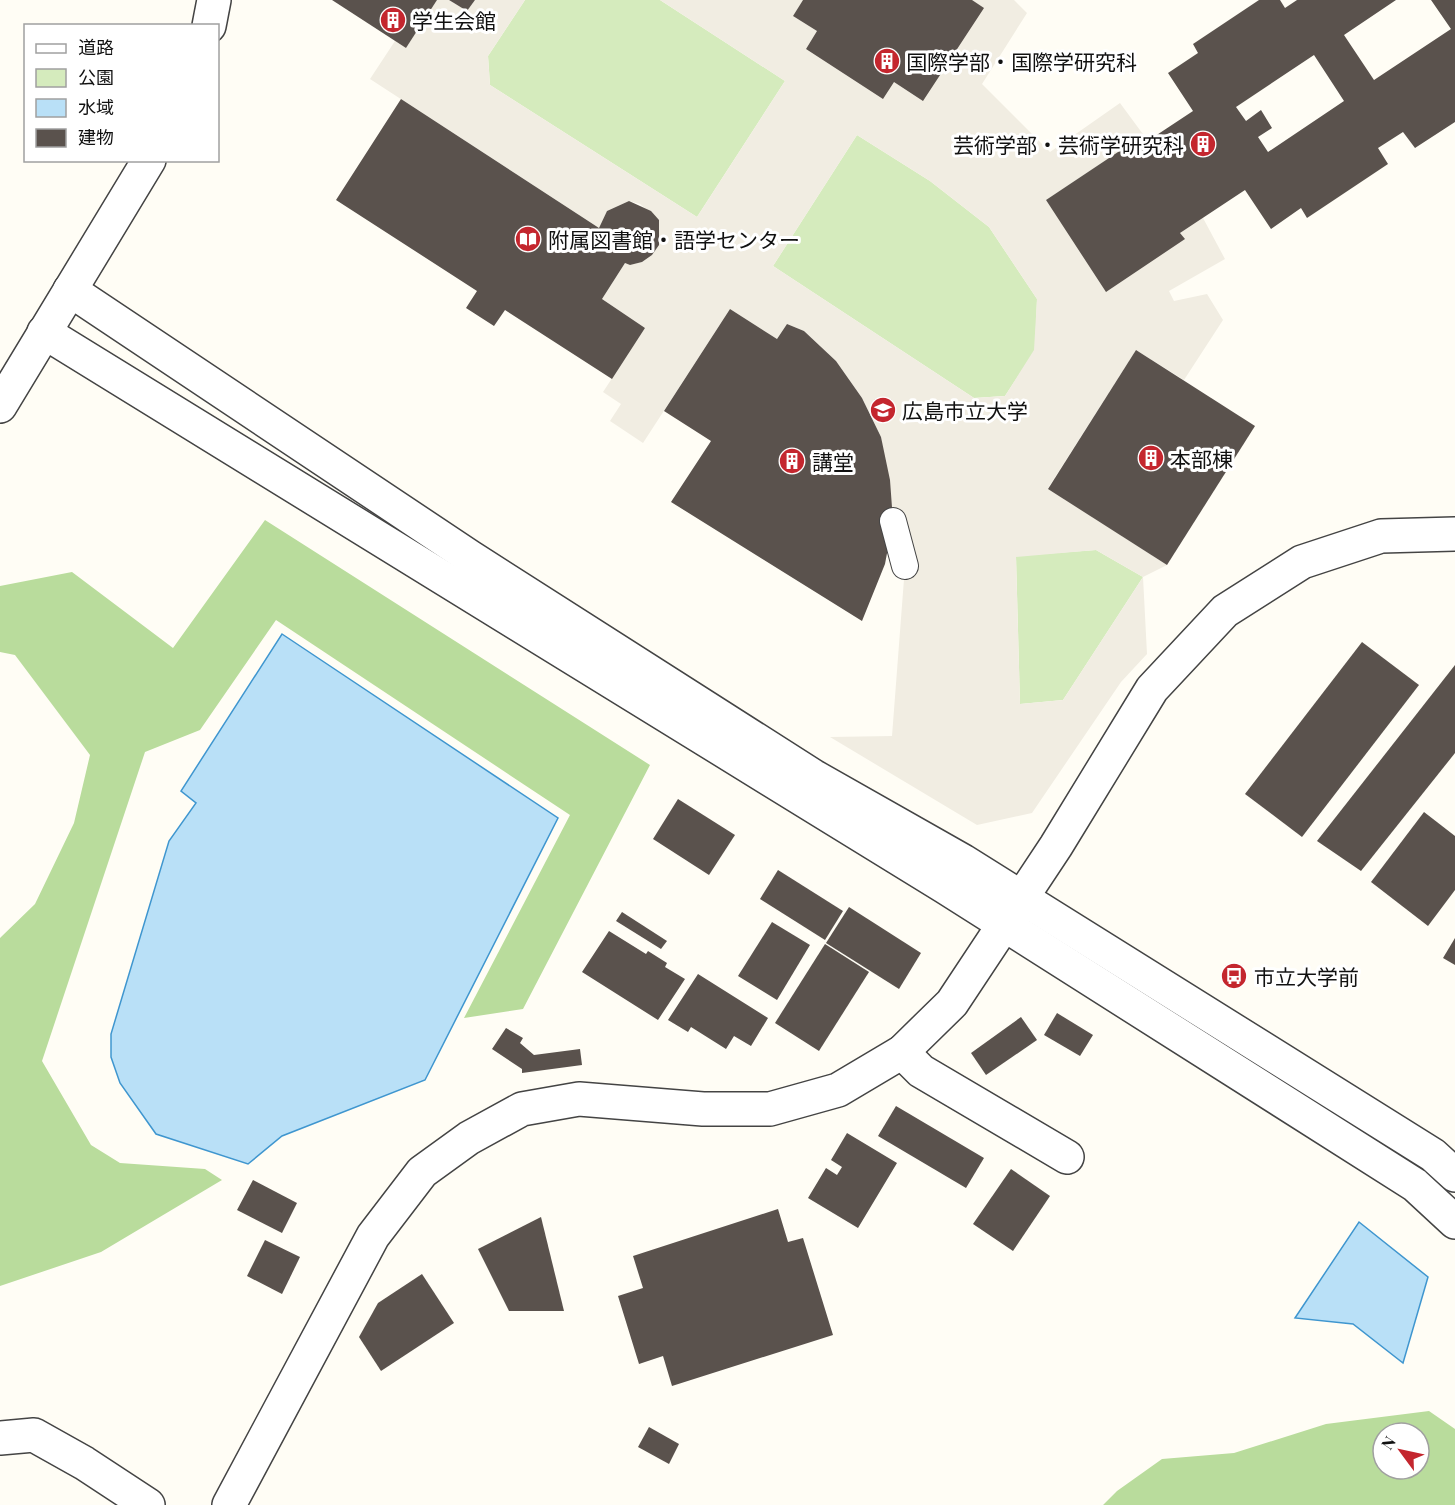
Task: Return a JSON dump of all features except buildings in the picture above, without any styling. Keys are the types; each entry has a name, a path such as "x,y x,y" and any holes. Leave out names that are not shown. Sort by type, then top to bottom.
{"street":[{"path":"209,24 214,0"},
{"path":"0,406 148,162"},
{"path":"70,290 490,570 813,776 963,861 1012,912 1415,1185 1455,1222"},
{"path":"44,332 455,583 1012,912 1433,1155 1455,1175"},
{"path":"893,522 905,566"},
{"path":"233,1497 373,1236 422,1172 468,1138 522,1109 579,1099 703,1109 770,1109 838,1090 902,1052 952,1003 1056,846 1152,689 1225,611 1302,562 1380,536 1455,534"},
{"path":"902,1052 921,1071 1067,1156"},
{"path":"0,1438 34,1435 148,1505"}],"green space":[{"path":"525,0 660,0 785,81 697,217 490,85 488,56"},
{"path":"857,135 930,181 989,227 1037,299 1035,350 1005,396 974,398 773,266"},
{"path":"265,520 650,765 523,1009 464,1018 570,815 276,620 200,730 145,752 42,1061 91,1145 120,1163 205,1169 222,1180 101,1252 0,1286 0,938 35,904 74,823 90,755 15,655 0,652 0,586 72,572 173,648"},
{"path":"1096,550 1143,577 1063,700 1020,704 1016,556"},
{"path":"1429,1411 1455,1429 1455,1505 1103,1505 1117,1491 1162,1459 1234,1453 1326,1424"}],"shaded area":[{"path":"437,0 449,0 467,11 475,0 525,0 488,56 490,85 697,217 785,81 660,0 803,0 793,16 817,31 806,49 894,82 972,0 1014,0 1027,13 982,84 1050,152 1120,103 1148,141 1128,154 1124,148 1046,200 1107,291 1184,239 1180,233 1203,218 1225,259 1169,291 1174,301 1207,294 1223,320 1184,380 1136,350 1048,488 1167,565 1143,577 1147,654 1121,682 1032,813 977,825 830,737 892,736 905,566 893,521 881,437 862,398 836,361 804,331 787,324 777,339 730,309 643,443 610,421 621,404 603,392 645,328 602,299 625,263 630,265 642,262 652,255 659,244 659,220 640,204 629,201 607,211 599,228 370,79 395,41 406,48","holes":["857,135 930,181 989,227 1037,299 1034,350 1005,396 974,398 773,266","1096,550 1143,577 1063,700 1020,704 1016,557"]}],"water":[{"path":"282,634 558,818 425,1080 282,1136 248,1164 156,1134 120,1083 111,1057 111,1034 169,841 196,803 181,791"},
{"path":"1359,1222 1428,1277 1403,1363 1353,1324 1295,1318"}],"place":[{"name":"学生会館","path":"393,20"},
{"name":"国際学部・国際学研究科","path":"887,61"},
{"name":"芸術学部・芸術学研究科","path":"1203,144"},
{"name":"附属図書館・語学センター","path":"528,239"},
{"name":"広島市立大学","path":"883,410"},
{"name":"本部棟","path":"1151,458"},
{"name":"講堂","path":"792,461"},
{"name":"市立大学前","path":"1234,976"}]}
